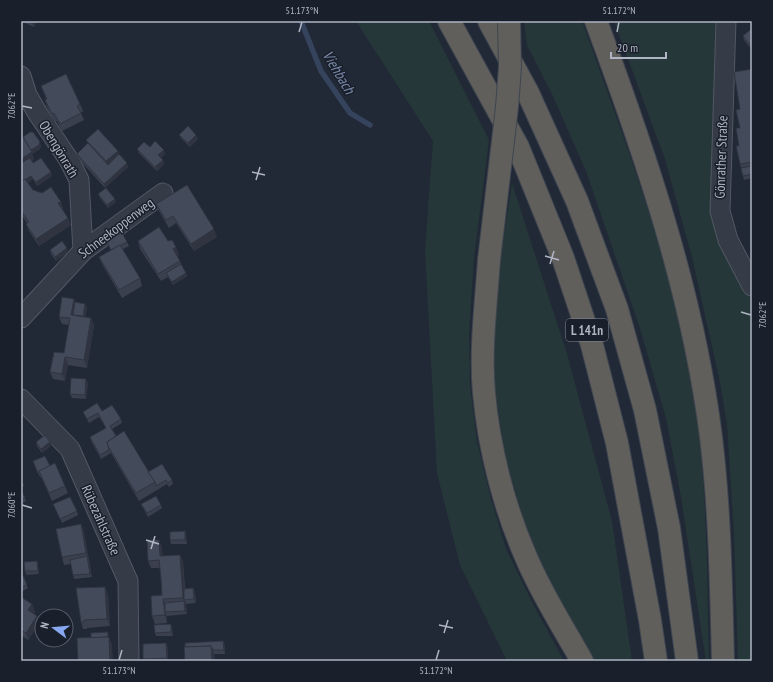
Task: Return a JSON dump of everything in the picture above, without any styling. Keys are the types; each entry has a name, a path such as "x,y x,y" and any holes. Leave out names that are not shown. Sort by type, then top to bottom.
{"highway":[{"name":"L 141n","path":"449,21 518,147 563,258 592,345 617,444 650,620 656,661"},
{"name":"L 141n","path":"489,21 528,93 578,201 617,308 645,410 669,528 687,661"},
{"path":"509,21 510,67 507,107 489,260 483,350 484,393 490,433 500,480 511,519 526,558 550,606 582,661"},
{"path":"596,21 645,158 670,241 695,344 711,438 720,549 723,661"}],"street":[{"name":"Gönrather Straße","path":"726,21 720,211 728,240 752,286"},
{"name":"Obengönrath","path":"21,76 27,95 69,160 79,180 83,251"},
{"name":"Schneekoppenweg","path":"21,318 83,251 163,193"},
{"name":"Rübezahlstraße","path":"21,399 70,449 128,581 129,661"}],"shaded area":[{"path":"356,21 429,21 489,140 474,258 469,334 470,386 477,442 491,499 506,549 534,606 564,661 507,661 460,565 437,473 425,250 433,141"},
{"path":"524,21 582,21 654,228 677,312 696,404 700,436 706,532 709,661 706,661 681,497 666,418 639,325 586,171 552,94 527,45"},
{"path":"614,21 715,21 714,213 728,253 752,301 752,661 738,661 734,534 727,424 720,382 692,257 665,159"},
{"path":"512,183 567,354 612,521 632,661 591,661 555,596 525,524 505,457 495,387 494,327 500,262"}],"building":[{"path":"750,30 752,32 752,48 743,36"},
{"path":"752,69 752,162 740,164 736,146 739,146 736,128 740,128 736,110 740,109 734,72"},
{"path":"66,74 80,104 77,106 81,113 60,124 54,113 52,114 45,100 47,99 41,86"},
{"path":"188,126 196,135 188,143 179,135"},
{"path":"98,129 118,151 106,161 86,140"},
{"path":"30,132 33,132 40,142 39,145 31,150 23,137"},
{"path":"21,134 32,152 21,159"},
{"path":"155,141 164,150 158,155 163,160 155,167 137,149 144,142 150,147"},
{"path":"88,143 108,165 119,154 127,163 104,184 77,154"},
{"path":"30,158 33,163 41,158 51,172 36,182 31,176 21,182 21,163"},
{"path":"752,166 752,174 743,176 741,168"},
{"path":"25,179 33,190 42,193 51,187 61,202 58,203 68,218 36,239 26,224 29,222 21,211 21,182"},
{"path":"187,185 214,229 191,244 173,216 166,220 156,204"},
{"path":"106,188 115,199 107,205 98,194"},
{"path":"119,227 127,242 111,250 104,236"},
{"path":"159,227 168,241 172,240 176,247 173,249 180,261 158,274 138,241"},
{"path":"62,241 67,248 55,257 50,250"},
{"path":"120,245 140,278 119,290 99,257"},
{"path":"181,264 186,273 172,282 166,273"},
{"path":"62,297 74,299 71,315 91,318 84,360 65,357 62,374 50,372 54,352 64,353 70,318 59,317"},
{"path":"75,302 85,304 83,316 73,315"},
{"path":"71,378 86,379 85,395 70,394"},
{"path":"97,403 102,411 112,405 121,419 110,426 116,436 107,442 109,450 100,455 90,437 106,428 98,413 87,419 83,412"},
{"path":"124,431 155,482 136,493 107,442"},
{"path":"45,435 50,442 41,449 36,442"},
{"path":"45,456 50,466 39,471 40,473 38,473 33,461"},
{"path":"55,463 65,486 49,493 39,471"},
{"path":"162,464 172,480 168,483 166,480 156,486 148,472"},
{"path":"21,490 25,498 21,499"},
{"path":"156,496 161,505 147,513 141,504"},
{"path":"70,497 77,511 60,519 53,504"},
{"path":"81,524 86,553 62,557 56,529"},
{"path":"185,531 185,540 170,540 170,532"},
{"path":"147,540 159,540 160,556 180,555 183,598 163,599 165,615 152,616 151,596 162,595 161,578 159,560 148,561"},
{"path":"87,556 90,574 73,575 70,560"},
{"path":"37,561 38,571 25,571 24,562"},
{"path":"21,571 27,585 21,587"},
{"path":"105,587 107,619 84,620 84,622 81,622 76,588"},
{"path":"193,588 194,599 184,600 184,589"},
{"path":"21,597 32,604 28,610 34,614 34,621 26,633 21,630"},
{"path":"184,601 185,611 165,612 165,603"},
{"path":"171,624 171,632 155,633 154,625"},
{"path":"108,632 108,637 91,638 91,633"},
{"path":"109,637 110,661 78,661 77,638"},
{"path":"223,641 224,650 213,650 211,646 185,647 185,643"},
{"path":"166,643 167,658 143,659 143,644"},
{"path":"211,646 212,661 185,661 184,647"}],"waterway":[{"name":"Viehbach","path":"301,21 321,71 350,113 370,125"}]}
